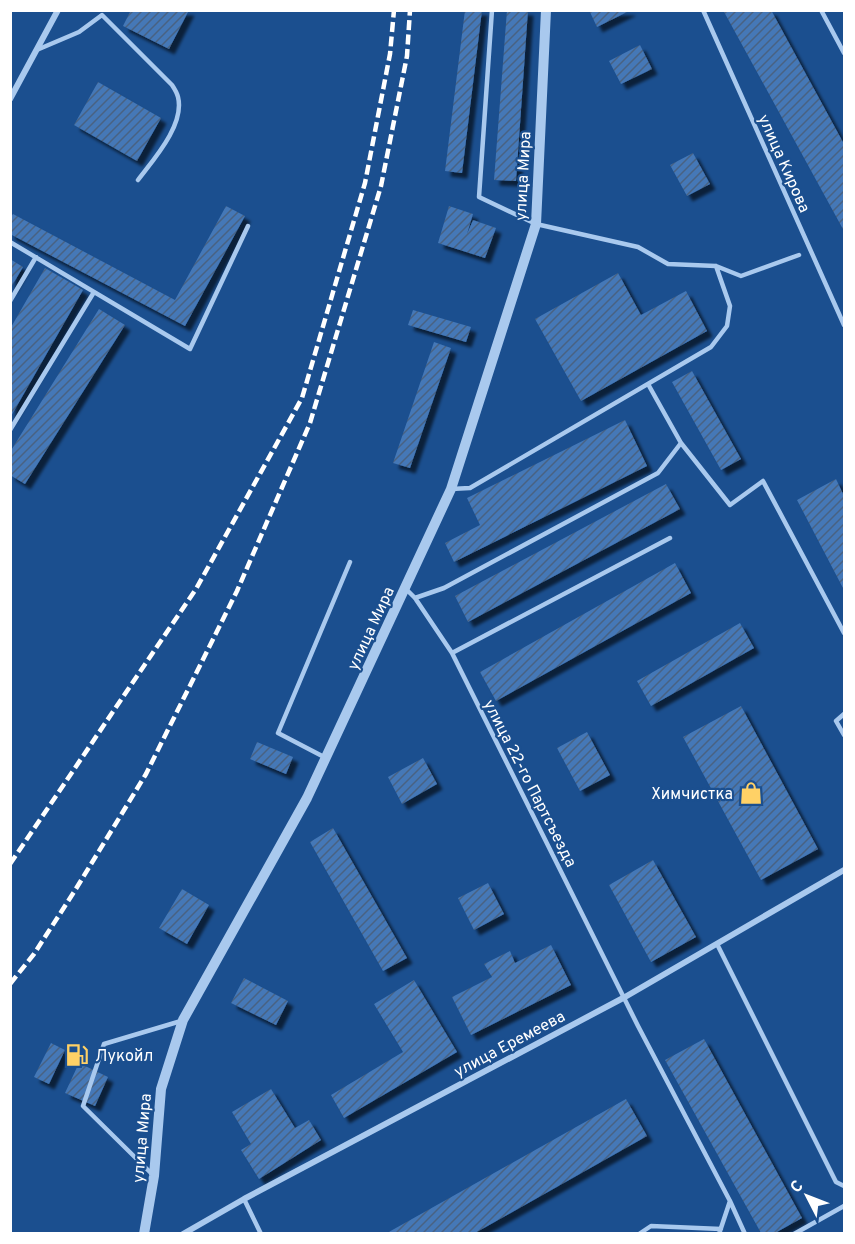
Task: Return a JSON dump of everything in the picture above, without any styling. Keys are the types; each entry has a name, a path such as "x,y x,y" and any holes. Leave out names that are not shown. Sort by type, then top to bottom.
{"street":[{"path":"10,99 58,10"},
{"name":"улица Мира","path":"144,1233 154,1176 161,1089 183,1020 308,798 451,489 536,225 546,10"},
{"name":"улица Еремеева","path":"183,1233 625,997 844,870"}],"lane":[{"path":"492,10 479,197 536,225 638,247 668,264 716,266 741,276 799,255"},
{"name":"улица Кирова","path":"704,10 844,325"},
{"path":"821,10 844,53"},
{"path":"39,49 79,32 102,13 172,84 178,98 177,119 162,149 138,180"},
{"path":"10,242 190,349 248,226"},
{"path":"10,301 36,257"},
{"path":"451,489 470,488 711,346 727,326 730,306 716,266"},
{"path":"10,430 93,292"},
{"path":"648,384 681,443 730,505 763,481 844,633"},
{"path":"415,598 444,588 657,473 681,443"},
{"path":"452,653 670,538"},
{"path":"326,758 278,733 350,562"},
{"name":"улица 22-го Партсъезда","path":"405,588 415,598 452,653 745,1233"},
{"path":"844,714 836,721 844,735"},
{"path":"717,944 836,1182 844,1186"},
{"path":"154,1176 83,1106 104,1044 183,1020"},
{"path":"243,1199 261,1233"},
{"path":"639,1233 651,1226 720,1231 730,1201"},
{"path":"794,1233 844,1206"}],"building":[{"path":"131,10 189,10 169,49 123,26"},
{"path":"465,10 482,10 462,173 445,171"},
{"path":"507,10 528,10 516,181 494,180"},
{"path":"589,10 631,10 597,27"},
{"path":"723,10 771,10 844,144 844,231"},
{"path":"640,45 652,69 621,84 609,61"},
{"path":"98,82 161,118 137,161 74,125"},
{"path":"693,153 710,184 687,196 670,165"},
{"path":"226,206 245,216 185,326 10,234 10,218 13,214 175,300"},
{"path":"449,206 473,214 467,234 473,220 496,228 485,258 438,243"},
{"path":"10,259 23,267 10,289"},
{"path":"45,268 83,290 10,418 10,329"},
{"path":"618,273 641,315 686,291 707,331 581,401 535,319"},
{"path":"99,309 125,325 25,484 10,475 10,452"},
{"path":"413,310 471,327 466,342 408,325"},
{"path":"434,342 451,348 410,468 393,463"},
{"path":"692,371 741,459 721,470 672,382"},
{"path":"625,420 647,466 454,562 445,543 480,525 467,498"},
{"path":"836,479 844,496 844,590 797,500"},
{"path":"666,484 680,509 468,622 455,596"},
{"path":"675,563 691,593 496,701 480,672"},
{"path":"740,623 754,648 651,706 637,681"},
{"name":"Химчистка","path":"741,706 818,849 761,880 683,737"},
{"path":"587,732 610,775 580,791 557,748"},
{"path":"257,742 293,757 286,774 250,759"},
{"path":"423,758 437,784 402,804 388,777"},
{"path":"333,828 407,958 383,971 310,842"},
{"path":"653,860 696,937 651,962 609,885"},
{"path":"488,883 504,914 474,930 458,898"},
{"path":"182,889 209,905 187,944 159,928"},
{"path":"551,945 571,985 471,1035 452,997 492,977 484,964 510,951 515,963"},
{"path":"244,978 288,1001 276,1025 231,1003"},
{"path":"414,980 457,1052 344,1118 331,1095 403,1052 374,1004"},
{"path":"704,1039 802,1218 775,1233 761,1233 665,1060"},
{"path":"51,1043 65,1050 49,1084 34,1077"},
{"path":"79,1063 108,1077 95,1106 65,1093"},
{"path":"271,1089 295,1128 309,1120 321,1140 259,1179 241,1150 251,1144 232,1112"},
{"path":"626,1099 647,1136 475,1233 387,1233"}],"railway":[{"path":"10,864 196,589 302,398 365,183 390,54 394,10"},
{"path":"10,984 34,954 146,774 237,591 310,423 381,186 407,56 410,10"}],"place":[{"name":"Химчистка","path":"751,793"},
{"name":"Лукойл","path":"77,1055"}]}
